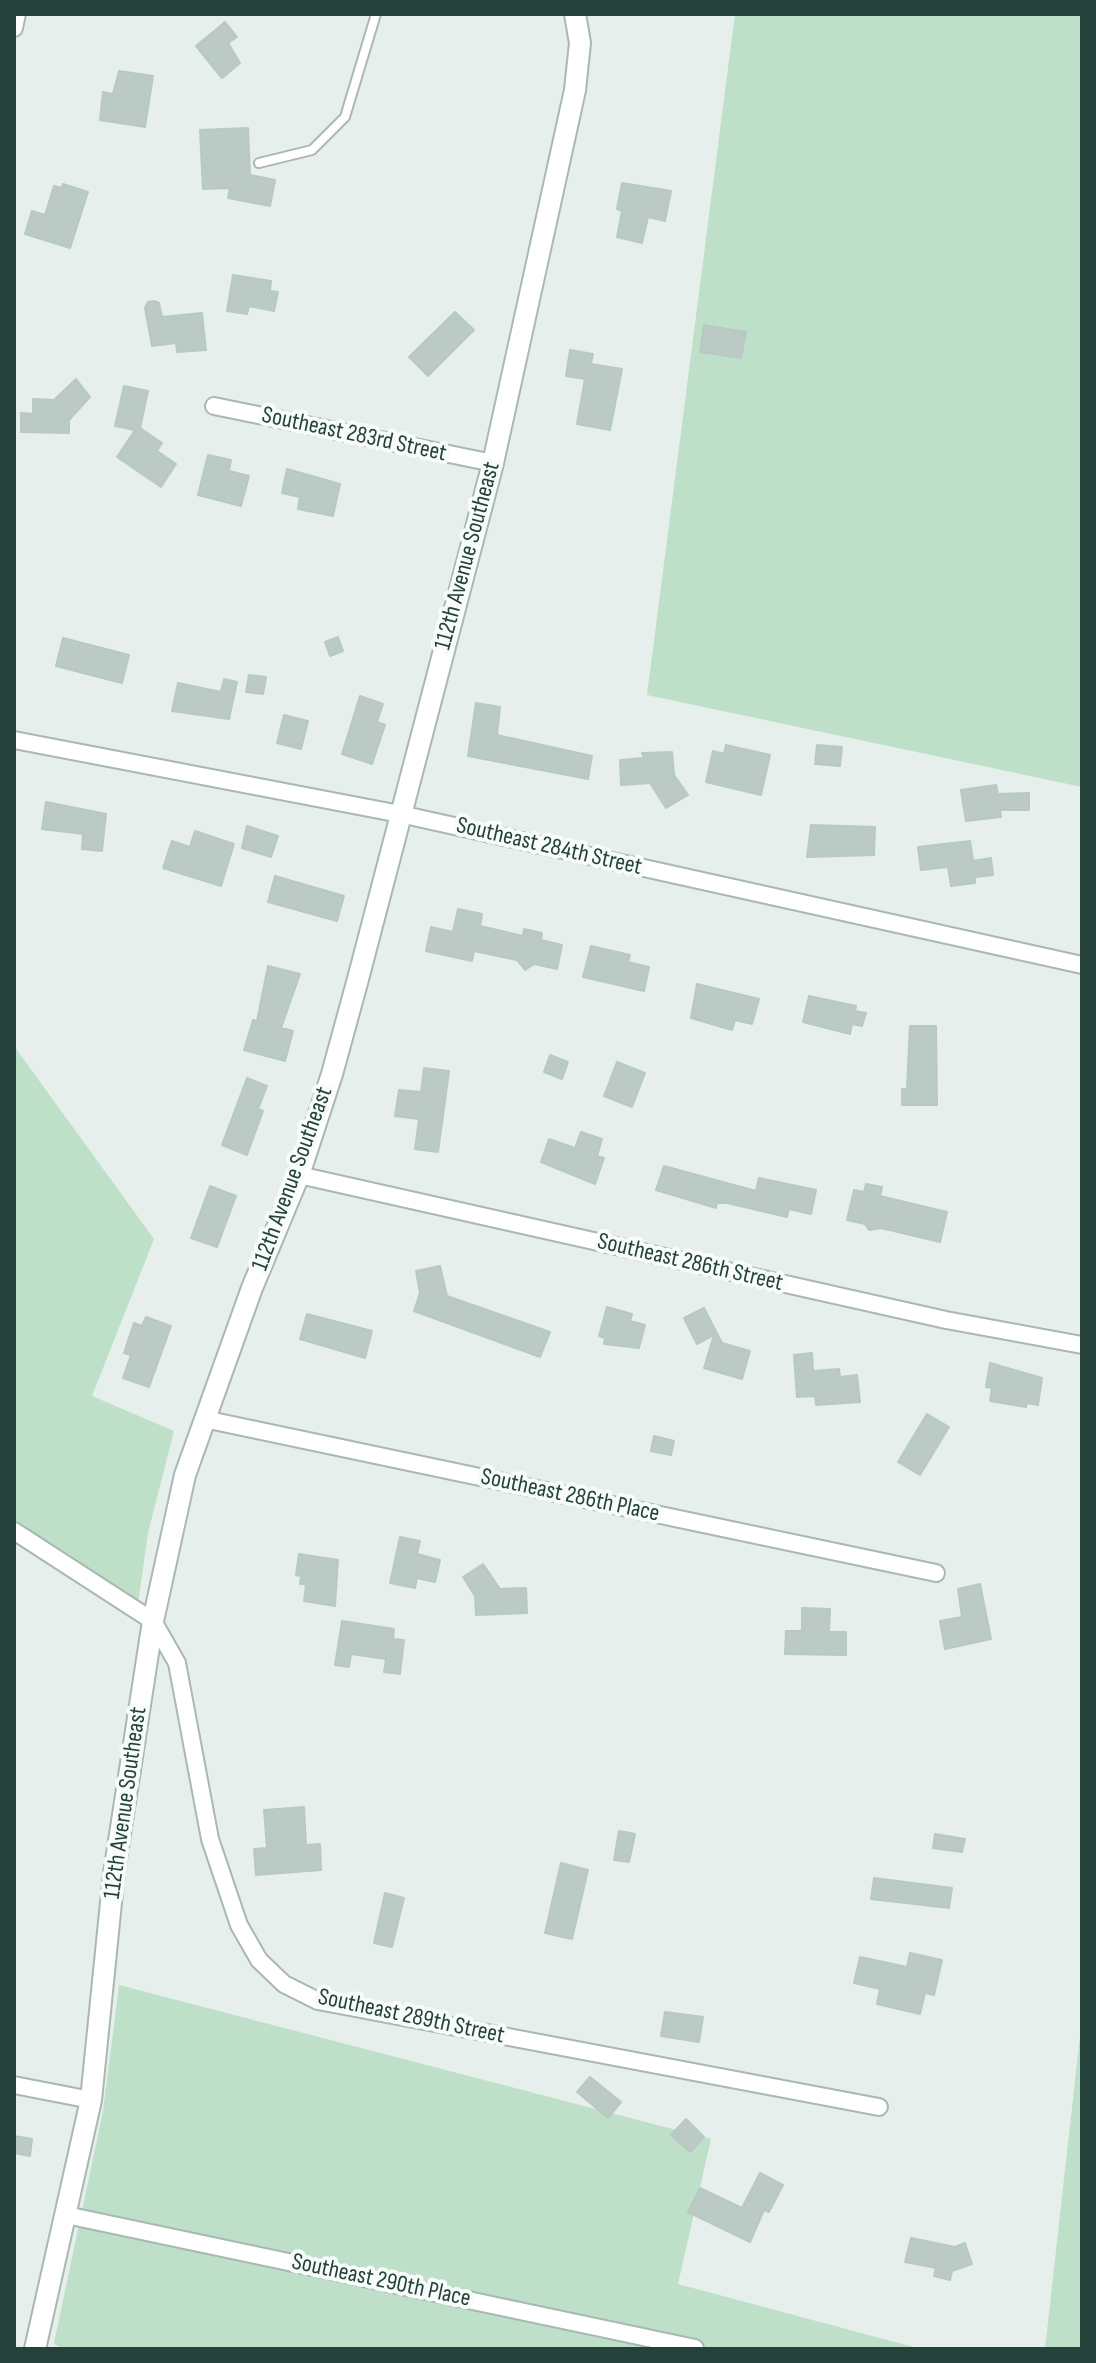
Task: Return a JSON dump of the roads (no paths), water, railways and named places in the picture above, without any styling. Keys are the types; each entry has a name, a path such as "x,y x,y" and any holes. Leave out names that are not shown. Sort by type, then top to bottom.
{"street":[{"path":"14,28 17,14"},
{"name":"112th Avenue Southeast","path":"35,2349 91,2100 114,1873 153,1621 185,1475 299,1175 332,1074 493,463 575,90 580,43 575,14"},
{"name":"Southeast 283rd Street","path":"214,406 493,463"},
{"name":"Southeast 284th Street","path":"14,740 400,814 1082,965"},
{"name":"Southeast 286th Street","path":"299,1175 946,1320 1082,1345"},
{"name":"Southeast 286th Place","path":"204,1419 936,1573"},
{"path":"14,1531 153,1621"},
{"name":"Southeast 289th Street","path":"153,1621 177,1663 210,1839 239,1925 259,1960 284,1984 318,2001 879,2107"},
{"path":"14,2085 91,2100"},
{"name":"Southeast 290th Place","path":"66,2215 695,2348"}],"lane":[{"path":"259,163 312,150 345,117 376,14"}]}
